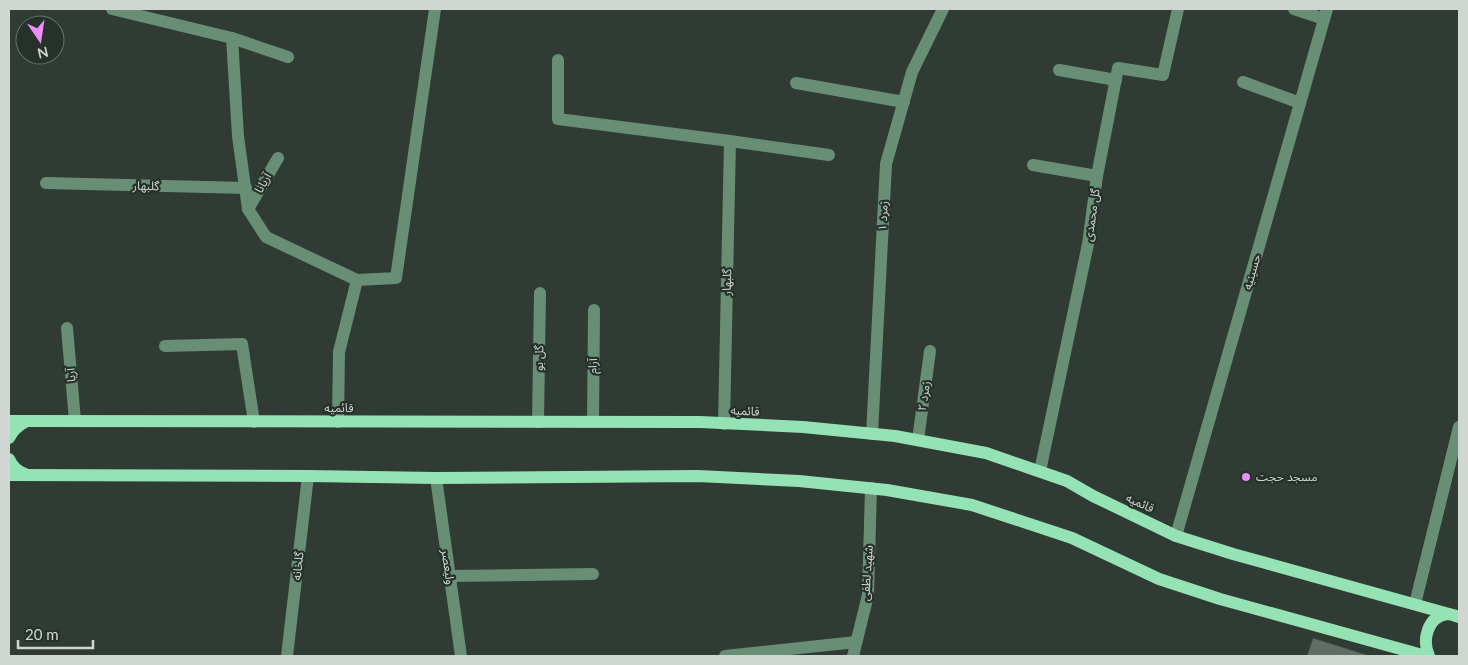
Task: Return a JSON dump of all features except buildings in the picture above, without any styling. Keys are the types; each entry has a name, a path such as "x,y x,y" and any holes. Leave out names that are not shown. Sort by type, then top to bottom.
{"main road":[{"name":"قائمیه","path":"9,421 724,424 803,427 895,436 986,453 1067,481 1093,496 1176,536 1233,554 1454,615"},
{"path":"9,438 19,425 27,421"},
{"path":"9,459 18,472 27,476"},
{"name":"قائمیه","path":"9,476 436,478 698,476 799,481 871,488 972,505 1072,538 1159,579 1427,656 1425,639 1427,630 1440,617 1454,615"}],"street":[{"path":"112,9 232,38 288,56"},
{"path":"232,38 238,136 248,209 266,237 357,280 396,278 435,9"},
{"name":"زمرد ۱","path":"872,434 886,164 912,72 943,9"},
{"path":"1059,70 1116,80 1118,68 1163,75 1178,9"},
{"path":"1294,9 1326,14"},
{"name":"حسینیه","path":"1176,536 1326,14"},
{"path":"558,60 558,119 829,155"},
{"name":"گل محمدی","path":"1040,471 1088,244 1097,176 1116,80"},
{"path":"1243,82 1300,103"},
{"path":"796,83 904,102"},
{"name":"گلبهار","path":"724,424 730,141"},
{"name":"آریانا","path":"248,209 278,158"},
{"path":"1033,165 1097,176"},
{"name":"گلبهار","path":"46,183 246,188"},
{"path":"338,422 339,352 357,280"},
{"name":"گل بو","path":"538,422 540,294"},
{"name":"آرام","path":"593,422 594,310"},
{"name":"آریا","path":"67,328 75,422"},
{"path":"165,346 242,344 254,422"},
{"name":"زمرد ۲","path":"918,440 930,351"},
{"path":"1415,604 1459,427"},
{"name":"گلخانه","path":"287,656 308,476"},
{"name":"ولیعصر","path":"436,478 461,656"},
{"name":"شهید لطفی","path":"853,656 868,595 871,488"},
{"path":"450,576 592,574"},
{"path":"725,656 856,642"}],"place":[{"name":"مسجد حجت","path":"1246,477"}]}
